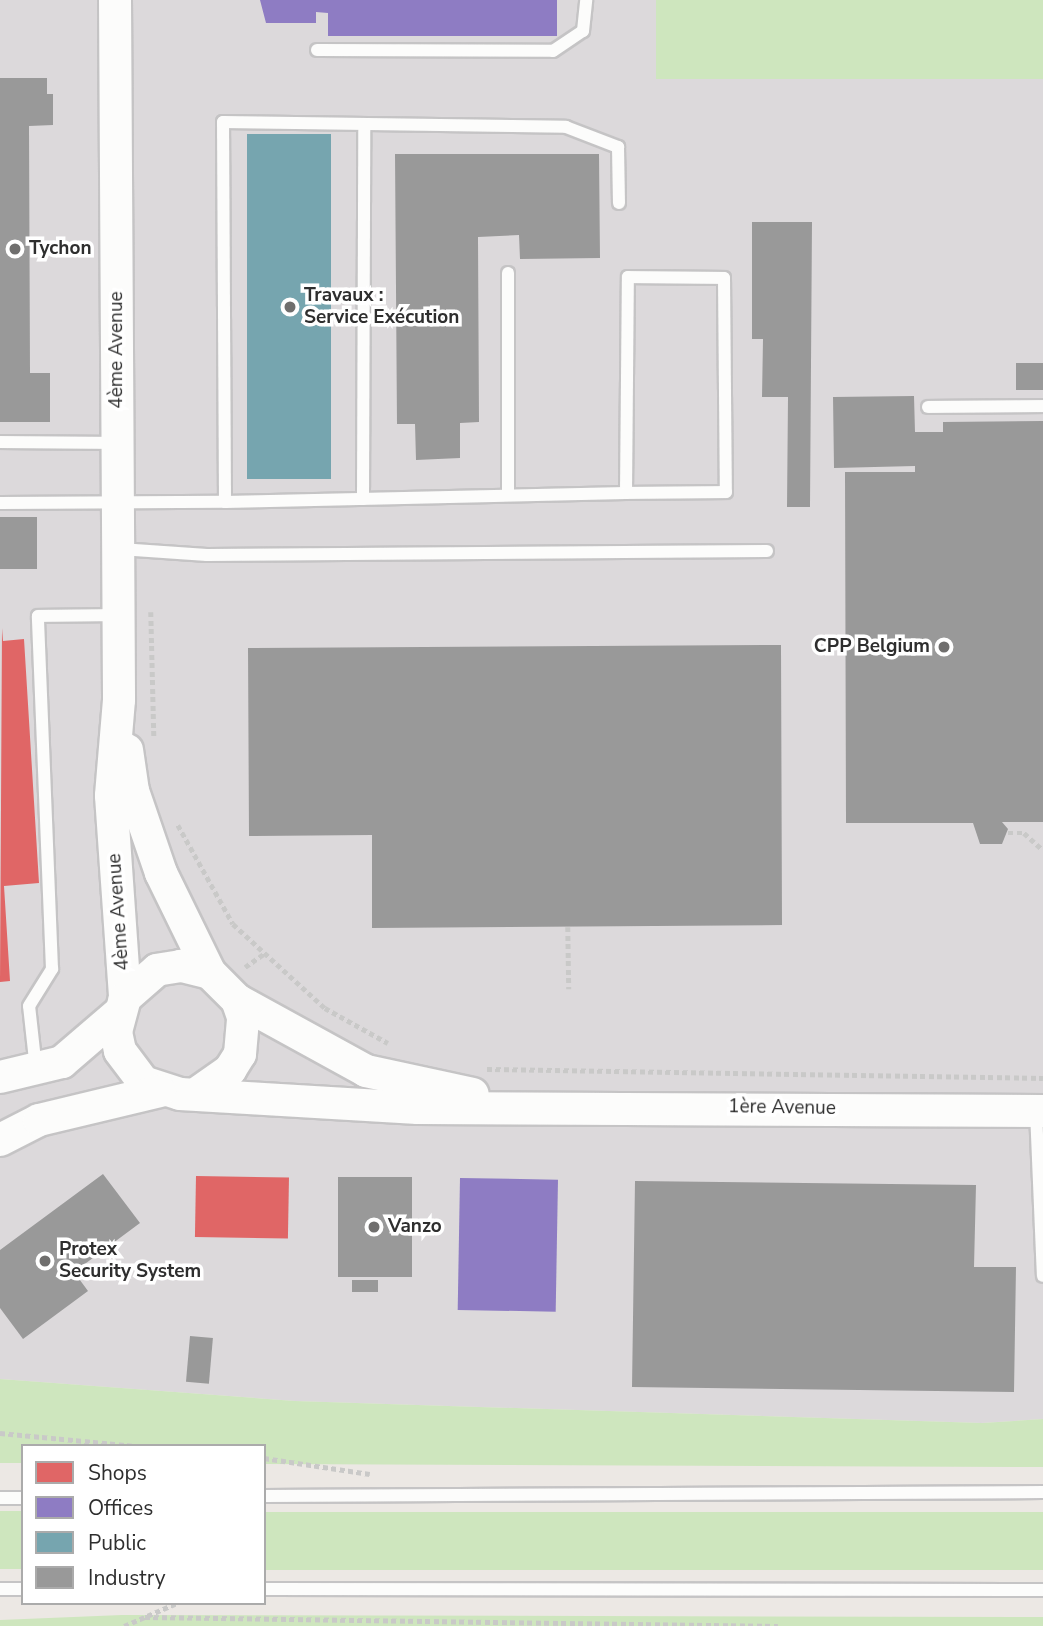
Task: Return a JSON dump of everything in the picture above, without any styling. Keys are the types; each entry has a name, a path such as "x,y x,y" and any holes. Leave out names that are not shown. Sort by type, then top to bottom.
{"street":[{"name":"4ème Avenue","path":"115,0 119,700 111,796 122,1005"},
{"name":"4ème Avenue","path":"119,700 133,791 161,873 210,973"},
{"path":"0,1077 36,1073 62,1062 157,970 181,966 210,973"},
{"name":"1ère Avenue","path":"210,973 237,1000 366,1072 522,1105"},
{"path":"200,1091 230,1070 240,1054 243,1017 237,1000"},
{"path":"122,1005 120,1051 129,1069 160,1091"},
{"name":"1ère Avenue","path":"0,1140 39,1120 160,1091 200,1091 418,1108 522,1105 1039,1111"}],"lane":[{"path":"317,50 553,51 583,31 586,0"},
{"path":"225,502 223,122 566,127 618,147 619,204"},
{"path":"363,499 364,124"},
{"path":"508,273 508,495"},
{"path":"0,503 225,502 726,492 724,278 628,277 626,493"},
{"path":"928,407 1043,406"},
{"path":"0,442 116,443"},
{"path":"118,549 207,555 767,551"},
{"path":"36,1073 29,1006 52,969 38,616 117,615"},
{"path":"1039,1111 1043,1276"},
{"path":"266,1496 1043,1492"},
{"path":"0,1498 21,1498"},
{"path":"0,1589 21,1589"},
{"path":"266,1589 1043,1590"}],"path":[{"path":"150,604 154,750"},
{"path":"175,820 233,924 326,1008 401,1048"},
{"path":"1008,832 1024,833 1043,850"},
{"path":"568,927 569,989"},
{"path":"474,1066 1043,1078"},
{"path":"0,1433 114,1444"},
{"path":"266,1458 337,1464 386,1478"},
{"path":"124,1626 172,1605"},
{"path":"145,1617 778,1626"}],"shaded area":[{"path":"0,0 1043,0 1043,1419 982,1423 295,1401 0,1379"}],"green space":[{"path":"656,0 1043,0 1043,79 656,79"},
{"path":"0,1379 295,1401 982,1423 1043,1419 1043,1467 266,1464 266,1444 21,1444 21,1463 0,1463"},
{"path":"0,1511 21,1511 21,1569 0,1569"},
{"path":"266,1512 1043,1512 1043,1570 266,1570"},
{"path":"122,1615 1043,1617 1043,1626 0,1626 0,1620"}],"building: Shops":[{"path":"2,628 3,641 24,639 39,883 4,886 10,981 0,982"},
{"path":"196,1176 289,1178 288,1239 195,1237"}],"building: Offices":[{"path":"260,0 557,0 557,36 328,36 328,13 316,12 316,23 266,23"},
{"path":"460,1178 558,1180 556,1312 458,1310"}],"building: Public":[{"name":"Travaux : Service Exécution","path":"247,134 331,134 331,479 247,479"}],"building: Industry":[{"name":"Tychon","path":"0,78 47,78 47,94 53,94 53,125 29,126 30,373 50,373 50,422 0,422"},
{"path":"395,154 599,154 600,258 520,259 519,235 478,237 479,422 460,423 460,458 416,460 415,424 397,424"},
{"path":"752,222 812,222 810,507 787,507 788,397 762,397 763,339 752,339"},
{"path":"1016,363 1043,363 1043,390 1016,390"},
{"name":"CPP Belgium","path":"914,396 915,432 943,432 943,422 1043,421 1043,822 1002,822 1008,829 1002,844 980,844 973,823 846,823 845,472 915,472 915,466 834,468 833,397"},
{"path":"0,517 37,517 37,569 0,569"},
{"path":"781,645 782,925 372,928 372,835 249,836 248,648"},
{"name":"Protex Security System","path":"103,1174 140,1223 74,1272 88,1291 23,1339 0,1308 0,1250"},
{"name":"Vanzo","path":"338,1177 412,1177 412,1277 338,1277"},
{"path":"635,1181 976,1185 974,1267 1016,1267 1014,1392 632,1387"},
{"path":"352,1280 378,1280 378,1292 352,1292"},
{"path":"190,1336 213,1338 209,1384 186,1382"}],"place":[{"name":"Tychon","path":"15,249"},
{"name":"Travaux : Service Exécution","path":"290,307"},
{"name":"CPP Belgium","path":"944,647"},
{"name":"Vanzo","path":"374,1227"},
{"name":"Protex Security System","path":"45,1261"}]}
